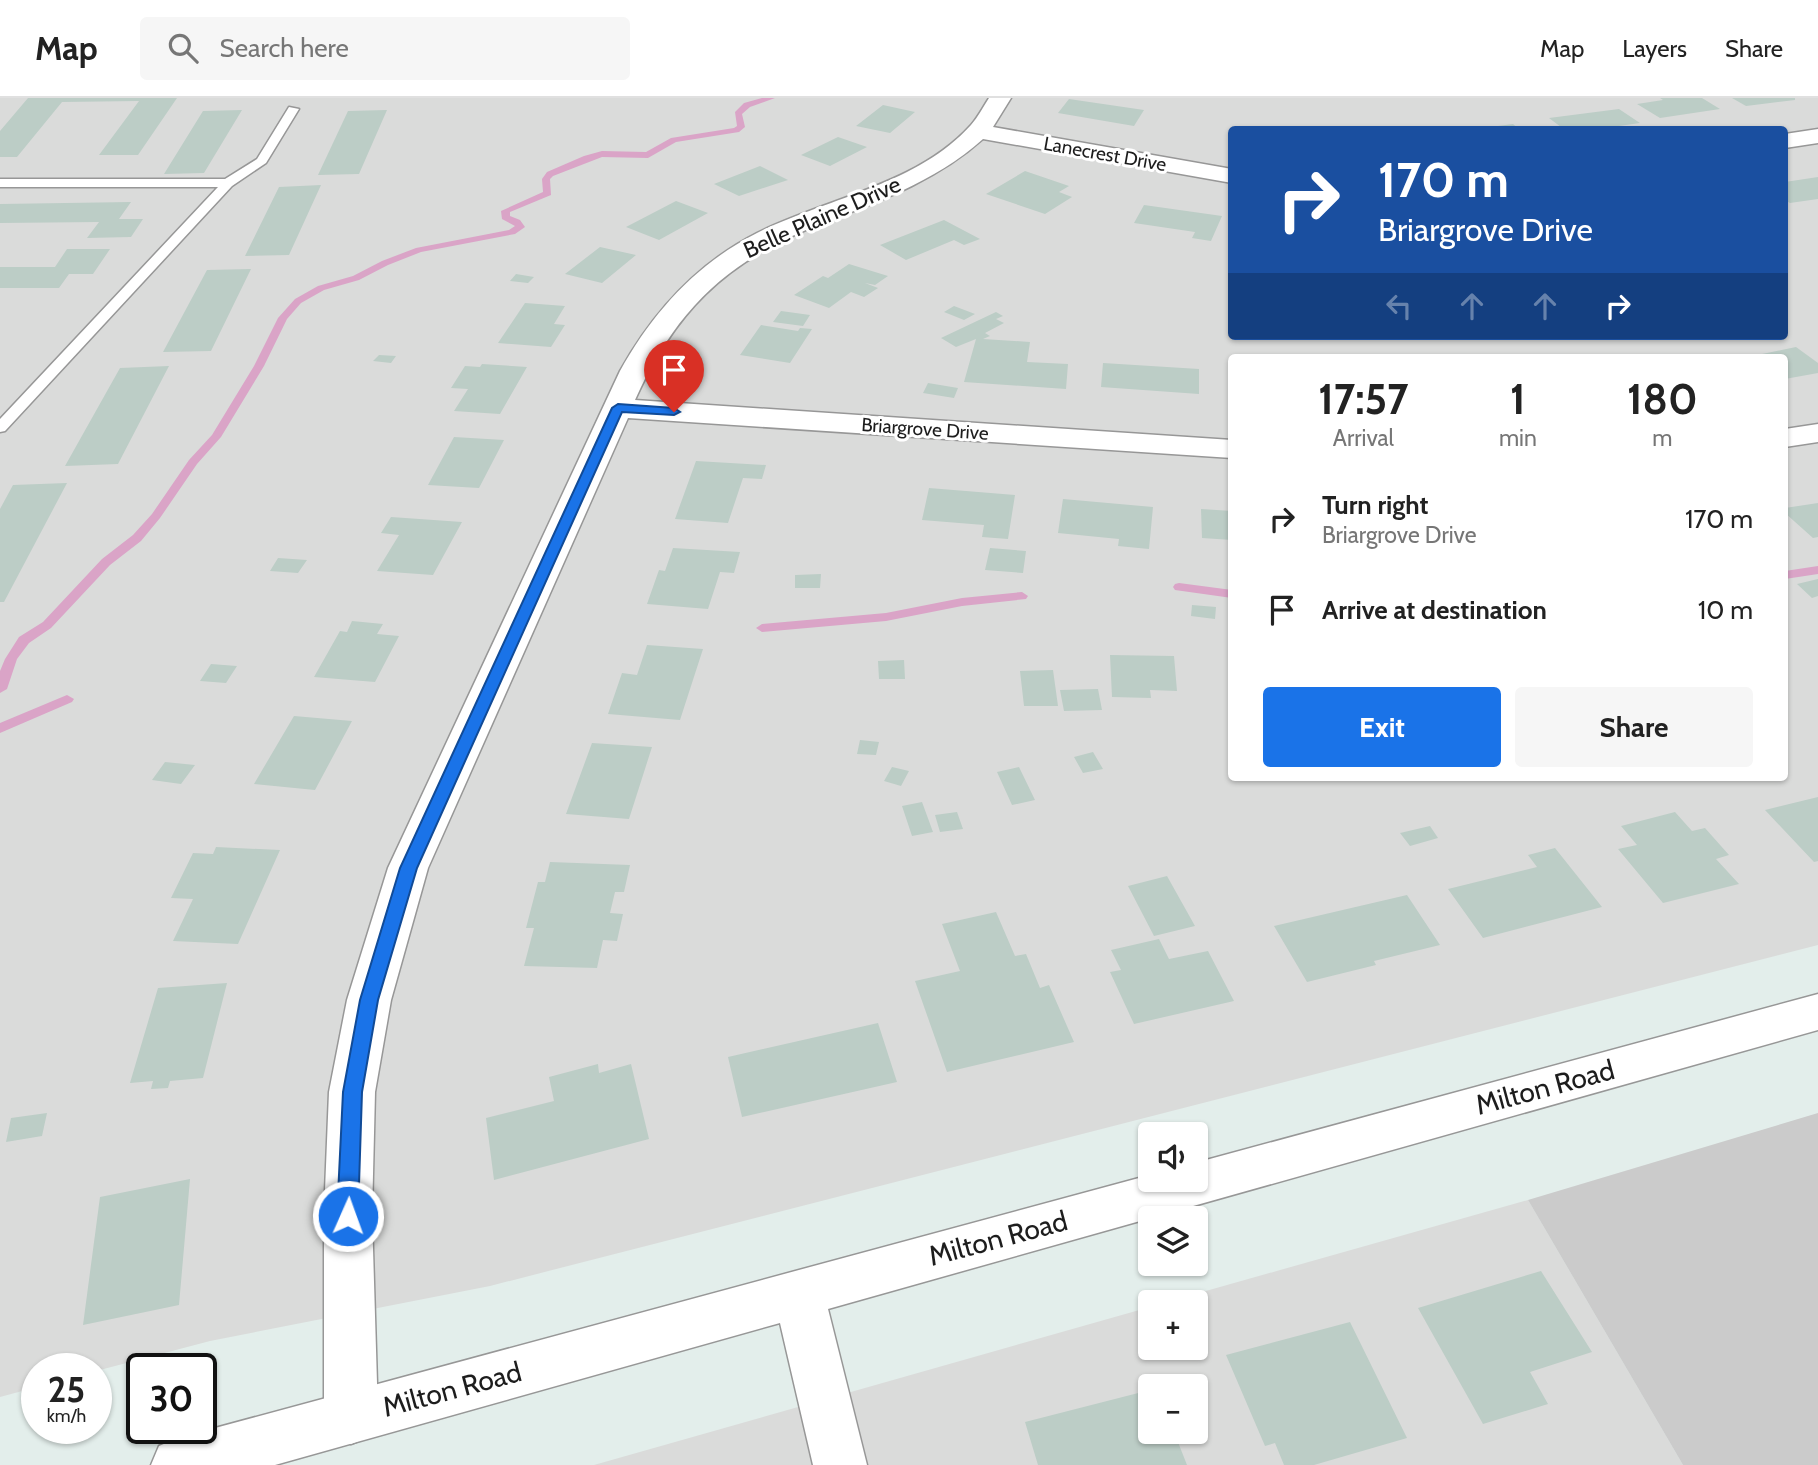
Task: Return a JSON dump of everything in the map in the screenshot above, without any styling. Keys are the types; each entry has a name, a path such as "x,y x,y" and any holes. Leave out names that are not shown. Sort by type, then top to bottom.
{"street":[{"name":"Belle Plaine Drive","path":"351,1418 348,1216 352,1092 369,1000 408,868 653,334 671,310 736,255 764,240 898,185 955,150 978,131 1000,98"},
{"name":"Lanecrest Drive","path":"978,131 1228,175"},
{"path":"1788,141 1818,136"},
{"name":"Briargrove Drive","path":"618,408 1228,449"},
{"path":"1788,438 1818,433"},
{"name":"Milton Road","path":"178,1465 1818,1012"},
{"path":"799,1293 840,1465"}],"lane":[{"path":"0,428 228,183 262,161 293,109"},
{"path":"0,183 228,183"}],"shaded area":[{"path":"0,98 1818,98 1818,945 490,1286 210,1341 164,1353 126,1353 126,1363 112,1367 112,1353 21,1353 21,1391 0,1397"},
{"path":"1818,1113 1818,1465 1683,1465 1528,1200"},
{"path":"1528,1200 1683,1465 594,1465 1138,1310 1138,1360 1208,1360 1208,1290"}],"building":[{"path":"28,98 177,98 138,155 99,155 139,101 62,102 17,157 0,157 0,131"},
{"path":"1660,98 1702,98 1720,109 1660,118 1637,104 1663,100"},
{"path":"1732,98 1795,98 1795,100 1746,106"},
{"path":"1069,99 1144,110 1134,126 1058,113"},
{"path":"883,105 915,112 890,133 856,126"},
{"path":"1619,109 1640,123 1619,126 1560,126 1549,118"},
{"path":"242,110 204,173 164,174 203,111"},
{"path":"387,110 359,174 318,175 348,111"},
{"path":"838,137 867,147 830,166 801,155"},
{"path":"760,166 788,180 739,196 714,184"},
{"path":"1025,171 1069,186 1059,192 1072,197 1045,214 986,194"},
{"path":"1818,177 1818,199 1790,203 1788,182"},
{"path":"321,185 289,255 245,256 279,187"},
{"path":"676,201 708,213 659,240 626,227"},
{"path":"131,202 119,219 143,219 131,237 87,238 99,222 0,223 0,204"},
{"path":"1144,205 1222,216 1211,241 1192,238 1195,232 1134,223"},
{"path":"944,220 980,239 964,245 954,240 906,260 880,245"},
{"path":"600,247 636,255 602,283 565,274"},
{"path":"67,249 110,249 93,274 69,274 59,288 0,288 0,267 55,267"},
{"path":"849,264 888,276 875,285 865,283 878,288 864,297 851,292 829,308 794,295 823,276 828,278"},
{"path":"251,269 211,351 163,352 207,270"},
{"path":"516,274 534,277 528,283 510,281"},
{"path":"525,303 565,306 554,324 565,325 551,347 498,343"},
{"path":"954,306 975,314 964,320 944,312"},
{"path":"781,311 810,315 803,326 773,322"},
{"path":"996,312 1003,316 996,319 1004,323 985,333 990,336 983,339 1030,342 1027,362 1068,364 1066,389 964,382 976,339 956,347 941,338"},
{"path":"761,325 798,331 800,328 812,329 790,363 740,355"},
{"path":"1796,347 1818,363 1818,373 1788,378 1788,354 1762,354"},
{"path":"379,355 396,356 391,363 373,361"},
{"path":"1103,363 1199,369 1199,394 1101,387"},
{"path":"482,364 527,367 500,414 454,411 468,389 451,388 465,366 480,367"},
{"path":"169,366 118,464 65,466 120,368"},
{"path":"928,383 958,388 954,398 923,393"},
{"path":"454,437 504,440 479,488 428,485"},
{"path":"696,461 766,465 762,479 743,478 728,523 675,519"},
{"path":"67,483 4,602 0,602 0,509 13,485"},
{"path":"929,488 1015,495 1008,539 982,537 984,525 922,520"},
{"path":"1063,499 1153,507 1149,549 1118,546 1119,539 1058,533"},
{"path":"1818,503 1818,537 1813,538 1788,516 1788,508"},
{"path":"1201,509 1228,511 1228,540 1202,538"},
{"path":"391,517 462,522 433,575 377,571 399,535 381,533"},
{"path":"673,548 740,552 734,573 720,572 708,609 647,604 659,570 665,571"},
{"path":"990,548 1026,551 1023,573 985,570"},
{"path":"278,558 307,560 298,573 270,571"},
{"path":"821,574 820,588 795,588 795,575"},
{"path":"1818,579 1818,596 1812,598 1797,584"},
{"path":"1192,605 1216,607 1215,619 1191,616"},
{"path":"352,621 383,624 377,634 399,636 375,682 314,677 340,631 347,632"},
{"path":"647,645 703,649 680,720 608,714 622,673 637,675"},
{"path":"1110,655 1174,656 1177,691 1150,690 1151,698 1112,697"},
{"path":"904,660 905,679 879,679 878,661"},
{"path":"211,664 237,666 226,683 200,681"},
{"path":"1053,670 1058,706 1024,706 1020,671"},
{"path":"1098,689 1102,710 1064,711 1060,690"},
{"path":"294,716 352,721 315,790 254,784"},
{"path":"860,740 879,742 876,755 857,754"},
{"path":"592,743 652,747 629,819 566,814"},
{"path":"1093,752 1103,769 1083,773 1074,757"},
{"path":"165,762 195,765 181,784 152,780"},
{"path":"892,767 909,771 901,786 884,781"},
{"path":"1019,767 1035,800 1012,805 997,772"},
{"path":"1818,797 1818,861 1814,862 1765,810"},
{"path":"922,802 933,832 912,836 902,806"},
{"path":"957,812 963,829 940,832 935,815"},
{"path":"1675,812 1692,831 1705,828 1729,855 1716,859 1739,884 1663,903 1618,849 1637,845 1621,826"},
{"path":"1430,826 1438,838 1410,846 1400,833"},
{"path":"216,847 280,850 238,944 173,941 193,899 171,898 193,853 213,854"},
{"path":"1555,848 1602,907 1483,938 1448,889 1537,867 1528,855"},
{"path":"550,862 630,865 624,892 615,892 610,913 623,914 617,941 603,940 597,968 524,966 534,928 526,928 538,882 545,882"},
{"path":"1167,876 1195,926 1154,936 1128,886"},
{"path":"1407,895 1440,945 1374,961 1376,965 1307,982 1274,926"},
{"path":"996,912 1015,956 1026,954 1040,988 1049,985 1074,1042 947,1072 915,981 960,971 942,924"},
{"path":"1159,939 1169,959 1208,951 1234,1001 1134,1024 1110,972 1121,970 1111,950"},
{"path":"227,983 203,1078 170,1081 168,1088 151,1089 153,1081 130,1083 158,988"},
{"path":"878,1023 897,1082 742,1117 728,1057"},
{"path":"598,1064 599,1073 631,1064 649,1139 494,1180 486,1118 554,1101 549,1077"},
{"path":"47,1113 42,1136 6,1142 11,1118"},
{"path":"190,1179 179,1305 83,1325 100,1197"},
{"path":"1541,1271 1592,1352 1530,1372 1548,1404 1483,1424 1418,1308"},
{"path":"1350,1322 1407,1438 1314,1465 1284,1465 1275,1443 1265,1446 1226,1355"},
{"path":"1138,1393 1138,1444 1179,1444 1187,1465 1038,1465 1025,1422"}],"waterway":[{"path":"0,689 11,659 24,640 47,625 106,562 137,538 156,516 193,462 216,437 259,366 283,318 298,301 321,288 356,278 419,250 512,232 520,227 517,222 505,217 506,211 548,193 546,179 550,174 602,154 648,155 674,140 736,130 741,127 738,114 747,105 771,98"},
{"path":"1788,575 1818,570"},
{"path":"1179,587 1228,593"},
{"path":"762,628 886,617 962,602 1022,596"},
{"path":"0,728 67,699"}],"route":[{"path":"348,1216 352,1092 369,1000 408,868 618,408 674,412"}]}
